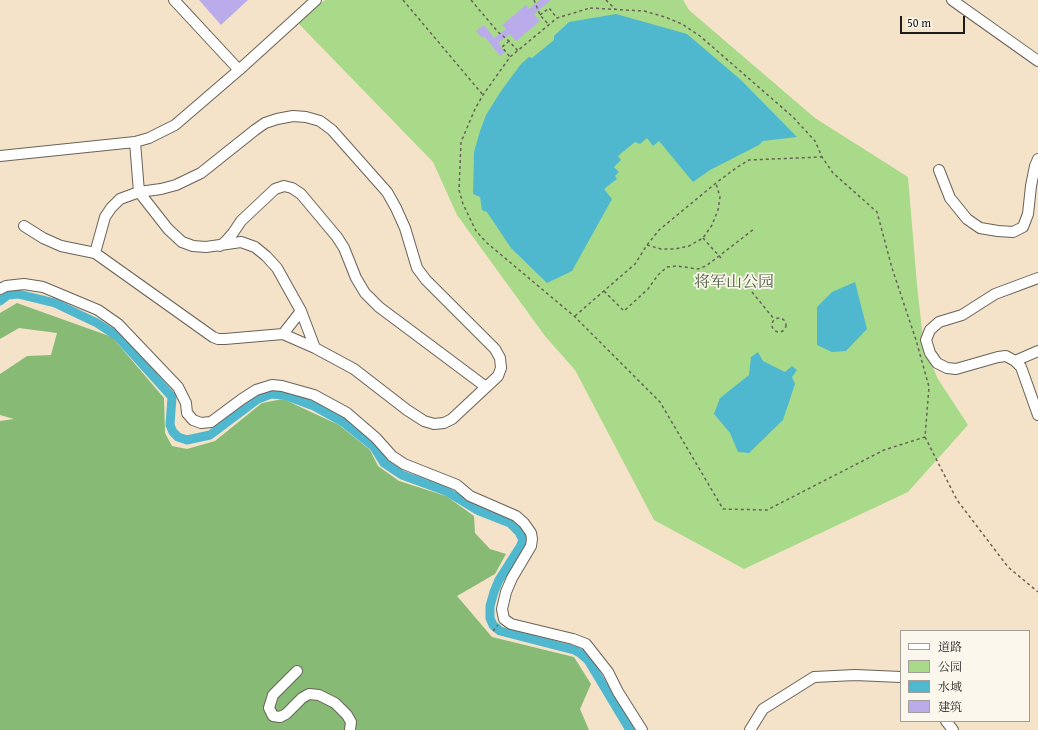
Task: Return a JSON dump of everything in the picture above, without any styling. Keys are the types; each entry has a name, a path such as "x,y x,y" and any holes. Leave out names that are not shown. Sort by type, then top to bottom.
{"street":[{"path":"174,0 239,70"},
{"path":"0,156 134,142 149,138 175,125 239,70 316,0"},
{"path":"952,0 1038,61"},
{"path":"24,226 43,238 61,246 96,253 213,337 225,339 283,334 315,348 354,369 406,410 424,421 434,424 444,423 452,419 498,376 501,368 500,358 495,349 426,280 418,268 405,228 387,192 332,130 320,121 306,117 293,116 266,123 201,173 176,185 139,192 120,199 105,217 96,253"},
{"path":"134,142 139,192 168,229 182,242 193,246 220,246 241,242 255,247 277,268 301,311 315,348"},
{"path":"939,170 950,198 967,219 980,228 1013,232 1023,227 1028,214 1038,159"},
{"path":"220,246 234,233 241,221 275,189 284,186 292,188 301,194 338,237 356,278 365,293 379,307 486,387"},
{"path":"1038,278 995,294 962,315 939,322 930,330 926,340 930,353 937,363 947,368 956,369 1006,356 1015,361 1021,367 1038,415"},
{"path":"0,289 6,286 24,284 42,287 98,310 118,324 178,387 186,403 187,414 192,420 201,423 211,422 256,390 272,385 282,386 314,395 347,413 376,438 392,456 404,464 457,485 470,496 516,516 524,523 531,533 532,539 531,546 512,578 506,592 502,608 504,619 511,624 573,639 586,644 608,672 618,692 642,730"},
{"path":"283,334 301,311"},
{"path":"1015,361 1038,351"},
{"path":"297,671 273,695 269,708 273,716 280,717 286,714 302,698 309,694 320,696 335,702 347,715 350,722 350,730"},
{"path":"750,730 763,709 814,677 855,675 900,678"},
{"path":"947,722 953,730"}],"path":[{"path":"403,0 483,95"},
{"path":"471,0 498,32 518,51"},
{"path":"534,0 540,15 548,25"},
{"path":"606,0 615,9"},
{"path":"540,15 549,8 557,18"},
{"path":"925,437 884,450 766,510 723,509 660,402 574,316 487,243 476,231 463,204 460,190 461,142 483,95 510,57 557,18 590,8 644,11 682,24 700,36 792,117 815,141 822,157 833,173 877,212 892,268 916,340 929,386 925,437 957,500 1008,567 1038,592"},
{"path":"509,41 502,47 510,57"},
{"path":"574,316 635,264 658,230 716,182 736,168 749,160 822,157"},
{"path":"647,245 675,249 689,246 703,238 712,225 718,210 720,197 716,182"},
{"path":"604,290 624,311 648,289 658,275 667,268 676,266 698,269 706,266 754,229"},
{"path":"703,238 721,258"},
{"path":"752,292 774,319"},
{"path":"774,319 783,319 786,323 784,330 780,332 775,331 772,328 774,319"},
{"path":"493,631 500,624"}],"green space":[{"name":"将军山公园","path":"325,0 683,0 689,10 815,118 908,177 924,348 938,379 968,425 908,492 744,569 654,520 575,370 545,336 457,215 433,162 298,23"},
{"path":"17,303 112,337 164,398 165,433 172,446 187,449 215,441 262,403 283,399 339,425 370,450 378,466 399,481 446,496 474,516 475,533 490,549 506,554 495,574 457,596 492,637 574,657 591,684 580,709 589,730 0,730 0,421 14,419 0,415 0,374 27,356 51,355 57,333 19,328 0,339 0,313"}],"water":[{"path":"616,14 687,34 741,80 797,137 763,141 759,145 710,170 693,182 659,141 653,146 647,138 640,144 635,142 618,156 621,160 614,167 619,172 615,176 617,179 604,189 612,199 572,271 547,283 511,248 487,212 482,210 480,197 473,194 474,152 486,115 501,91 521,64 529,57 532,58 554,40 554,36 569,22"},
{"path":"855,282 867,329 846,351 832,352 817,345 817,307 832,292"},
{"path":"758,352 763,361 785,372 792,366 797,370 792,377 795,384 783,420 749,453 738,452 730,433 714,414 720,398 749,375 751,357"}],"building":[{"path":"199,0 248,0 221,25"},
{"path":"540,0 551,0 534,14 540,21 516,41 510,34 498,43 494,38 506,29 502,25 526,5 529,9"},
{"path":"484,25 505,52 500,56 484,36 482,38 476,31"}],"waterway":[{"path":"0,301 8,295 18,294 55,303 97,323 117,336 172,397 170,425 173,432 178,437 187,440 210,435 258,399 271,394 284,395 314,406 343,422 374,447 384,463 402,475 446,491 477,510 510,523 519,532 523,540 499,580 494,592 490,606 490,618 493,625 500,631 574,650 580,653 588,660 630,730"}]}
